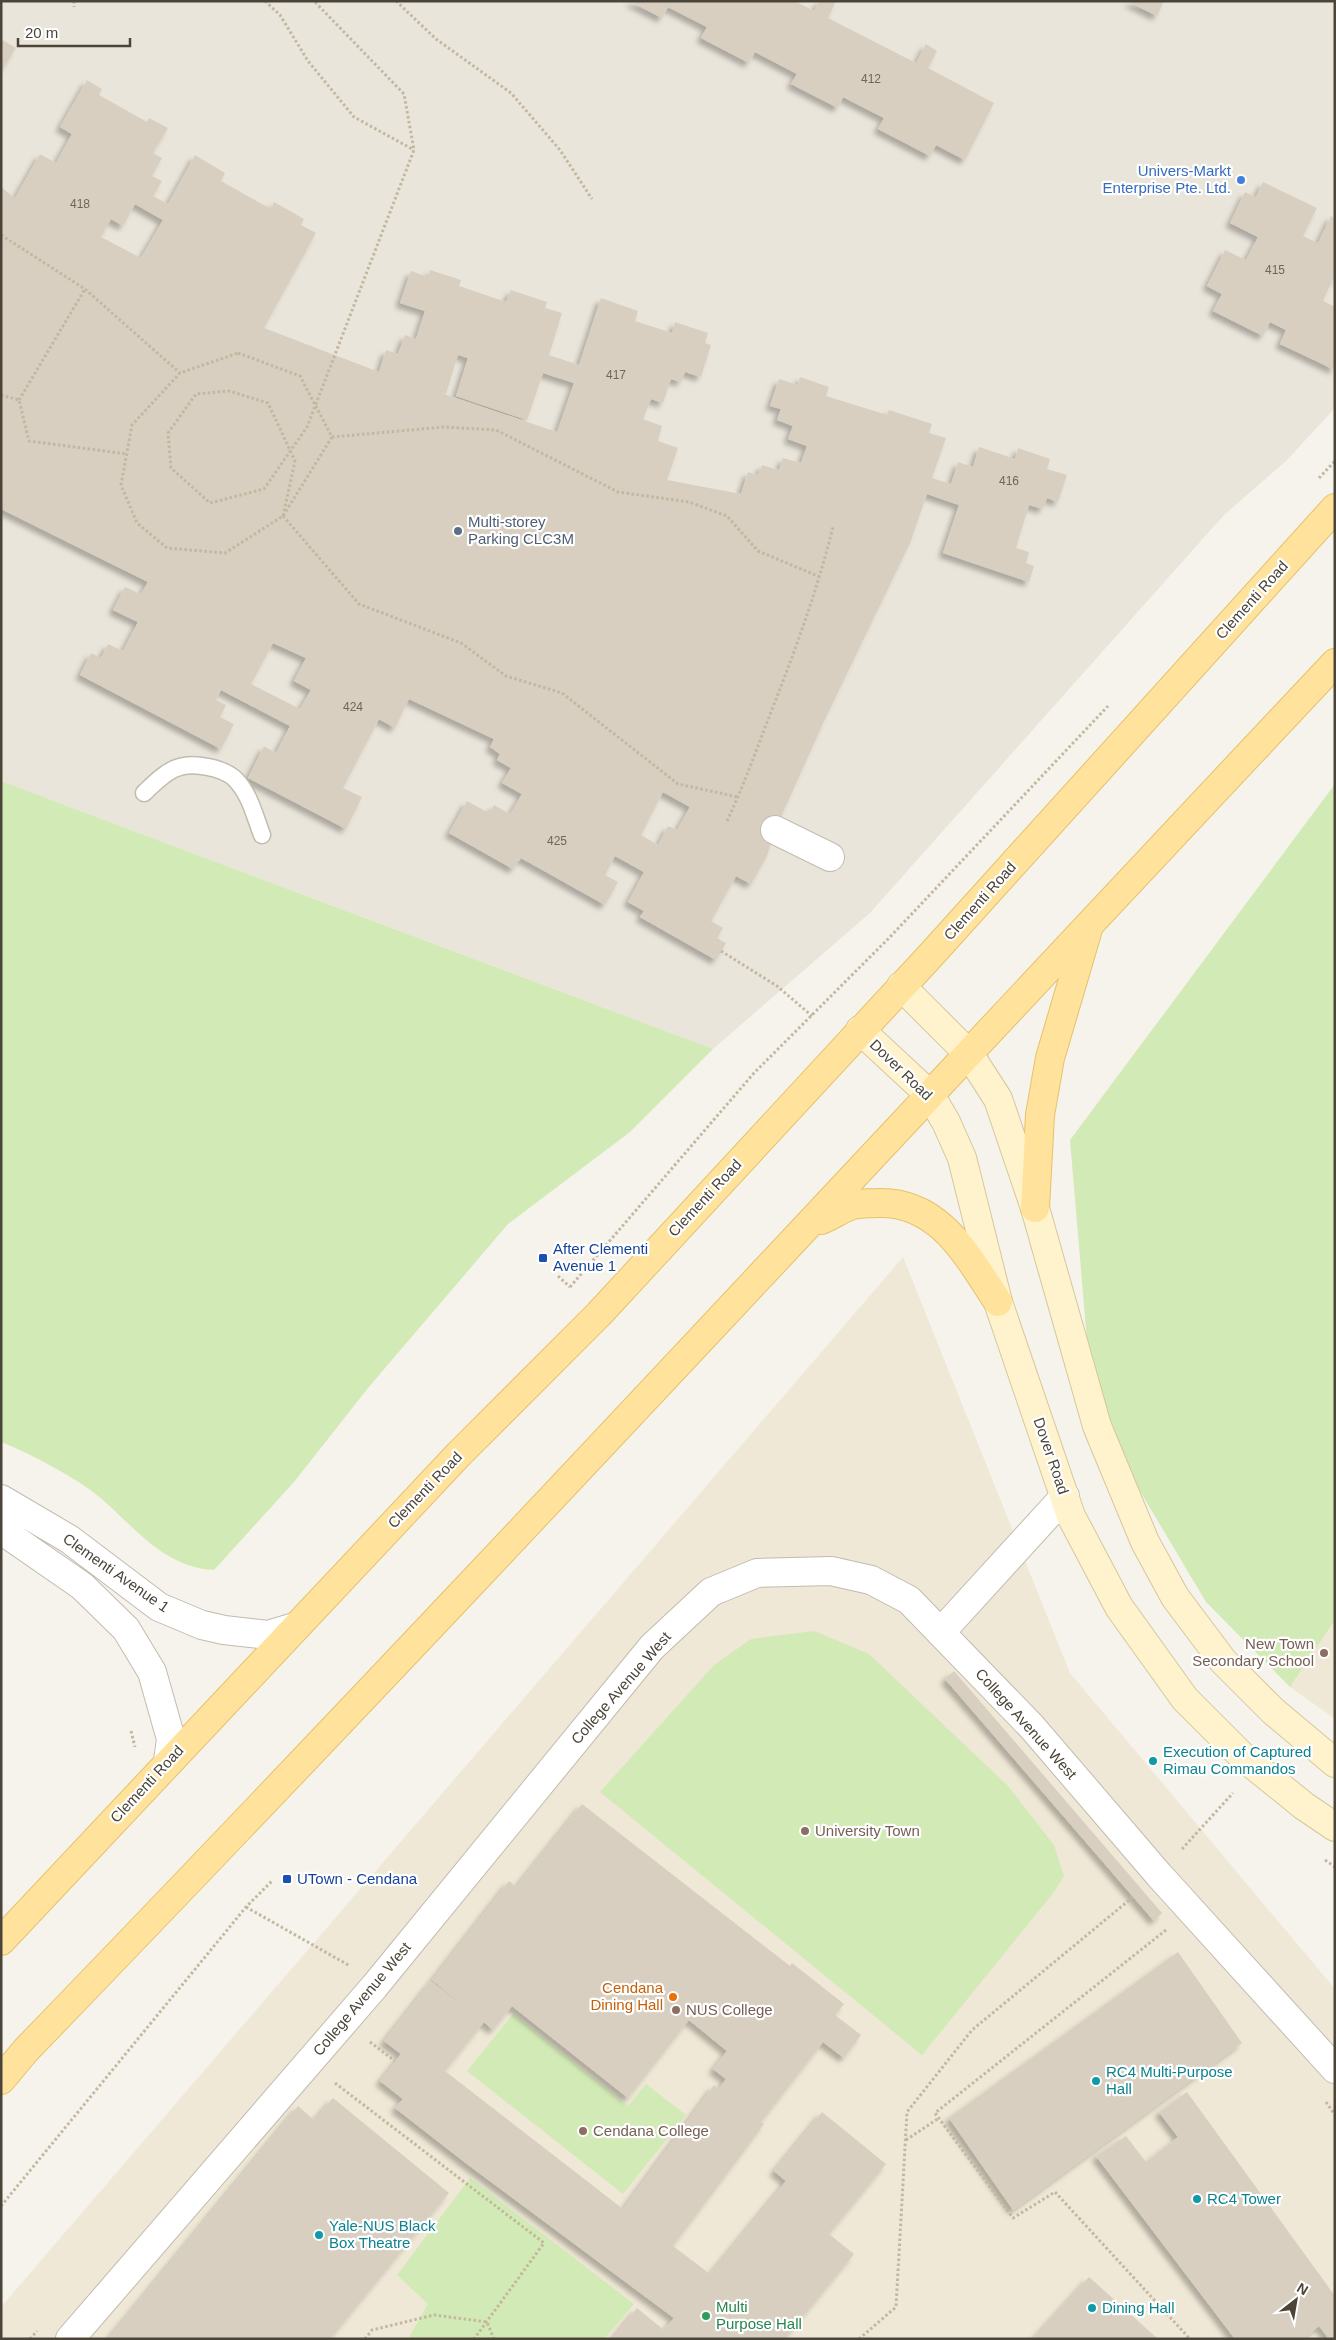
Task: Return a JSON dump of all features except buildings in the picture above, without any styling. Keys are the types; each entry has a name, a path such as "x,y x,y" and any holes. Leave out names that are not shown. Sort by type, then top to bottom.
{"main road":[{"name":"Clementi Road","path":"1,1941 168,1761 459,1454 599,1314 901,986 1335,508"},
{"path":"1,2080 26,2050 224,1846 1335,663"},
{"path":"1035,1208 1040,1114 1050,1058 1090,923"},
{"path":"805,1228 851,1206 864,1203 890,1202 914,1208 934,1218 961,1247 998,1302"}],"street":[{"path":"775,830 830,857"},
{"path":"901,986 969,1054 998,1099 1035,1208 1097,1426 1146,1542 1175,1597 1223,1661 1273,1711 1335,1763"},
{"name":"Dover Road","path":"860,1030 930,1095 946,1122 962,1158 998,1302 1065,1496 1070,1516 1119,1607 1184,1699 1242,1756 1304,1806 1335,1826"},
{"path":"941,1632 1065,1496"},
{"name":"Clementi Avenue 1","path":"1,1499 69,1539 159,1607 202,1625 224,1630 268,1635 295,1628"},
{"name":"Clementi Avenue 1","path":"1,1530 82,1586 126,1629 152,1672 171,1739 168,1761"},
{"name":"College Avenue West","path":"70,2339 374,1987 652,1647 711,1592 757,1573 831,1571 871,1580 909,1600 1032,1727 1159,1875 1335,2069"}],"lane":[{"path":"144,793 165,773 191,763 216,768 235,779 252,806 262,835"}],"path":[{"path":"74,1 74,7"},
{"path":"265,1 280,15 308,61 354,117 414,150"},
{"path":"284,516 295,461 290,451 268,403 229,391 196,394 168,433 172,468 210,503 264,489 290,451 307,427 414,150 404,94 314,1"},
{"path":"396,1 436,39 511,93 560,150 592,199"},
{"path":"1,235 85,288 180,373"},
{"path":"85,288 19,400 29,442 127,454"},
{"path":"238,353 300,376 332,437 284,516 225,553 167,548 137,523 121,485 132,425 180,373 238,353"},
{"path":"1,395 19,400"},
{"path":"332,437 444,427 496,430 618,492 689,502 727,516 758,551 820,577"},
{"path":"1315,482 1335,461"},
{"path":"284,516 359,604 461,643 506,676 562,693 678,784 738,797"},
{"path":"727,821 738,797 820,577 833,528"},
{"path":"570,1287 754,1073 890,937 1113,700"},
{"path":"721,951 777,986 812,1016"},
{"path":"130,1727 136,1753"},
{"path":"1227,1785 1241,1798"},
{"path":"1159,1875 1234,1792"},
{"path":"1319,1856 1335,1867"},
{"path":"1,2206 246,1907 272,1881"},
{"path":"860,2339 896,2307 907,2112 972,2030 1134,1896"},
{"path":"246,1907 351,1967 374,1987"},
{"path":"1166,1930 935,2113 1013,2218 1055,2192 1190,2339"},
{"path":"364,2038 395,2061"},
{"path":"329,2078 544,2243 474,2339"},
{"path":"906,2141 939,2118"},
{"path":"365,2339 372,2330 434,2315 486,2322"},
{"path":"486,2322 494,2339"}],"shaded area":[{"path":"1,1 1335,1 1335,408 1286,461 1224,515 870,913 713,1049 1,781"},
{"name":"University Town","path":"903,1257 1070,1673 1335,1989 1335,2339 1,2339 1,2307"},
{"name":"New Town Secondary School","path":"1335,1620 1335,1719 1290,1687"}],"green space":[{"path":"1,781 713,1049 630,1132 508,1224 368,1388 294,1482 214,1570 194,1567 161,1551 89,1489 46,1463 1,1442"},
{"path":"1335,784 1335,1620 1290,1687 1206,1602 1134,1481 1089,1364 1070,1140"},
{"path":"814,1631 869,1654 1008,1786 1054,1845 1064,1876 1054,1892 922,2055 600,1792 714,1665 751,1639"},
{"path":"513,2014 628,2106 646,2084 686,2115 623,2194 467,2071"},
{"path":"470,2178 634,2304 604,2339 408,2339 428,2304 397,2275"}],"place":[{"name":"Univers-Markt Enterprise Pte. Ltd.","path":"1241,180"},
{"name":"Multi-storey Parking CLC3M","path":"458,531"},
{"name":"After Clementi Avenue 1","path":"543,1258"},
{"name":"New Town Secondary School","path":"1324,1653"},
{"name":"Execution of Captured Rimau Commandos","path":"1153,1761"},
{"name":"University Town","path":"805,1831"},
{"name":"UTown - Cendana","path":"287,1879"},
{"name":"Cendana Dining Hall","path":"673,1997"},
{"name":"NUS College","path":"676,2010"},
{"name":"RC4 Multi-Purpose Hall","path":"1096,2081"},
{"name":"Cendana College","path":"583,2131"},
{"name":"RC4 Tower","path":"1197,2199"},
{"name":"Yale-NUS Black Box Theatre","path":"319,2235"},
{"name":"Dining Hall","path":"1092,2308"},
{"name":"Multi Purpose Hall","path":"706,2316"}]}
